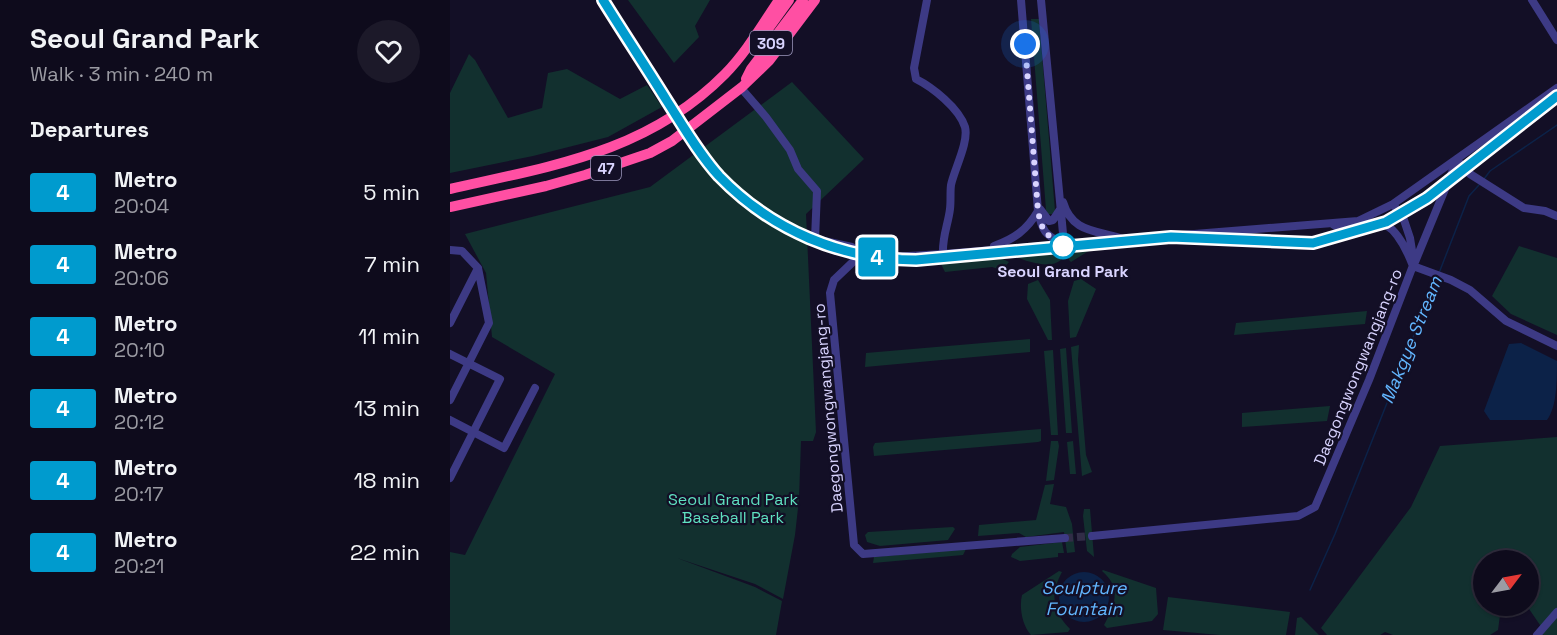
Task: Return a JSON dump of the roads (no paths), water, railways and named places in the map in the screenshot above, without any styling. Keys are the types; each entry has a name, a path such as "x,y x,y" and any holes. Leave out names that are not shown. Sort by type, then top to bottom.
{"highway":[{"name":"47","path":"450,189 560,165 614,147 645,131 706,92 727,72 779,0"},
{"name":"309","path":"727,72 744,60 789,0"},
{"name":"309","path":"741,88 751,69 803,0"},
{"name":"47","path":"450,207 546,186 650,153 672,141 741,88 769,61 815,0"}],"street":[{"path":"927,0 914,68 916,79 942,96 965,128 958,169 951,183 950,210 942,239 943,254"},
{"path":"1021,0 1038,211 1041,225 1047,236 1064,244"},
{"path":"1041,0 1064,244"},
{"path":"1532,0 1557,40"},
{"path":"741,88 766,117 790,150 798,169 817,191 815,239 852,247 856,259 1358,221 1393,204 1557,88"},
{"path":"1457,160 1470,174 1524,208 1557,216"},
{"path":"1414,264 1457,160"},
{"path":"1058,187 1064,207 1073,222 1085,229 1124,239"},
{"path":"1036,199 1043,216 1048,221 1053,220 1061,208"},
{"name":"Daegongwongwangjang-ro","path":"1092,536 1298,516 1315,507 1369,380 1414,264 1410,238 1404,220 1393,204"},
{"path":"980,251 1009,241 1020,234 1028,227 1038,211"},
{"path":"1331,224 1341,228 1386,225 1391,228 1414,264 1470,290 1506,321 1557,346"},
{"path":"450,250 462,251 478,268 489,323 450,400"},
{"name":"Daegongwongwangjang-ro","path":"856,259 834,280 830,293 854,545 863,554 1065,538"},
{"path":"450,323 478,268"},
{"path":"450,354 500,379 450,478"},
{"path":"450,420 504,448 535,388"},
{"path":"1537,635 1557,612"}],"water":[{"path":"1521,343 1557,361 1553,408 1547,420 1490,420 1484,411 1509,344"},
{"name":"Sculpture Fountain","path":"1084,572 1093,574 1104,583 1109,597 1107,606 1098,617 1084,622 1075,620 1064,611 1059,597 1061,588 1070,577"}],"waterway":[{"name":"Makgye Stream","path":"1484,179 1490,171 1557,125"},
{"name":"Makgye Stream","path":"1439,273 1469,196 1479,185"},
{"name":"Makgye Stream","path":"1310,590 1335,534 1437,277"}],"tunnel":[{"path":"1065,538 1092,536"}],"metro line":[{"name":"4","path":"603,0 705,158 718,175 740,196 772,219 822,243 847,251 893,260 916,260 1171,237 1313,243 1386,222 1427,198 1557,96"}],"place":[{"name":"Seoul Grand Park","path":"1063,246"}],"park label":[{"name":"Seoul Grand Park Baseball Park","path":"733,508"}]}
